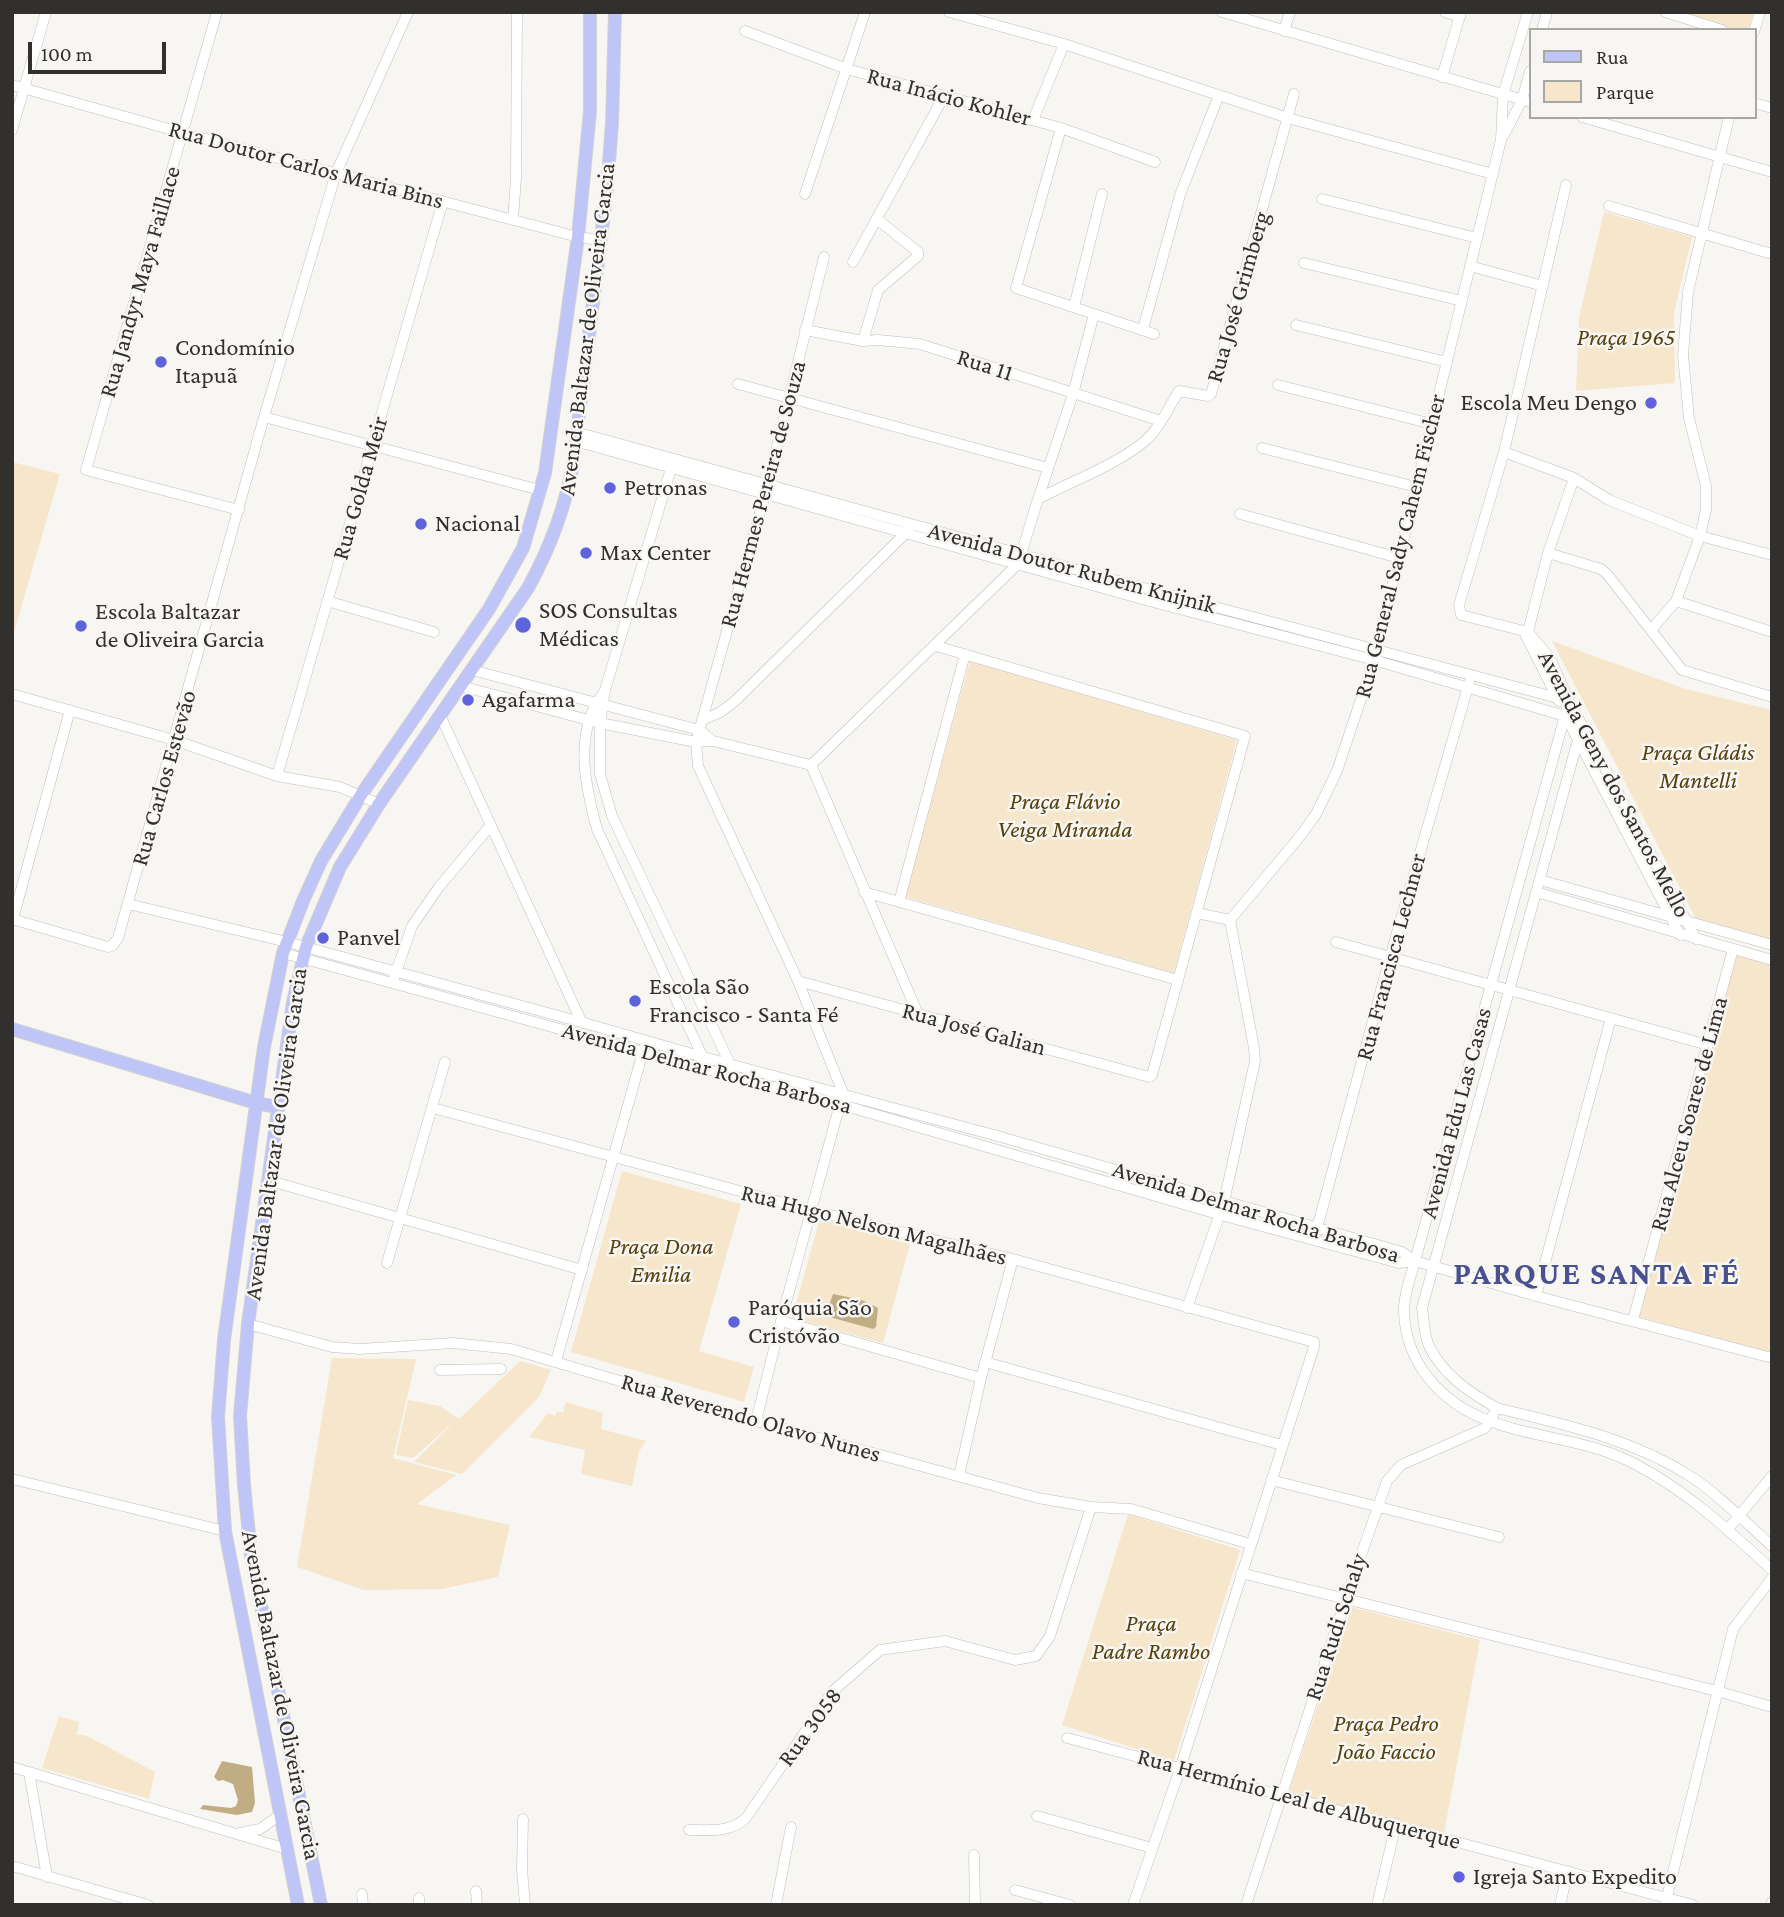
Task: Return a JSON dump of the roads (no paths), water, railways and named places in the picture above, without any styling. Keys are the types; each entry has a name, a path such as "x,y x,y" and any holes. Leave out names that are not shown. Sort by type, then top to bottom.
{"main road":[{"name":"Avenida Baltazar de Oliveira Garcia","path":"298,1905 225,1531 218,1417 224,1340 256,1103 272,1002 285,947 321,861 361,795 489,609 523,548 545,473 578,237 590,111 590,12"},
{"name":"Avenida Baltazar de Oliveira Garcia","path":"321,1905 251,1555 240,1416 248,1324 293,1002 304,952 340,867 379,804 510,617 542,561 563,509 576,437 600,240 612,123 615,12"},
{"path":"12,1029 277,1107"}],"street":[{"path":"12,130 46,12"},
{"name":"Rua Jandyr Maya Faillace","path":"217,12 86,470 239,510"},
{"name":"Rua Carlos Estevão","path":"13,919 108,947 118,938 264,417 336,173 408,12"},
{"path":"513,220 516,178 517,12"},
{"path":"805,194 865,12"},
{"path":"949,12 1064,44 1288,118 1493,174"},
{"path":"1222,12 1526,101 1501,140"},
{"path":"1284,31 1290,12"},
{"path":"1442,77 1461,14 1445,12"},
{"path":"1501,140 1503,95 1528,12"},
{"path":"1665,12 1716,28"},
{"name":"Rua Inácio Kohler","path":"745,31 847,69 1061,128 1155,162"},
{"path":"1033,120 1064,44"},
{"name":"Rua Doutor Carlos Maria Bins","path":"12,86 513,220 600,240"},
{"name":"Rua José Grimberg","path":"1038,499 1127,454 1146,440 1179,391 1208,396 1213,391 1294,94"},
{"path":"1143,329 1180,195 1219,95"},
{"path":"853,262 944,96"},
{"path":"1589,119 1772,172"},
{"path":"1652,629 1676,601 1700,536 1706,510 1706,486 1689,418 1683,355 1688,292 1728,119"},
{"path":"1061,128 1016,288 1154,334"},
{"name":"Rua General Sady Cahem Fischer","path":"1230,920 1301,835 1316,814 1337,771 1375,655 1501,140"},
{"path":"1566,185 1504,452 1459,611 1461,615 1526,631 1548,553 1574,478"},
{"path":"1074,307 1102,194"},
{"path":"1322,198 1477,238"},
{"name":"Rua Golda Meir","path":"277,776 443,201"},
{"path":"1609,206 1772,254"},
{"path":"863,341 878,290 918,256 918,253 877,219"},
{"name":"Rua Hermes Pereira de Souza","path":"696,742 766,490 824,257"},
{"path":"1304,263 1462,301"},
{"path":"1470,266 1543,286"},
{"path":"811,765 936,646 1019,559 1073,394 1094,314"},
{"path":"1296,325 1447,362"},
{"name":"Rua 11","path":"805,330 863,341 920,344 1161,421"},
{"path":"738,384 1048,468"},
{"path":"1278,385 1432,424"},
{"path":"264,417 540,490"},
{"name":"Avenida Doutor Rubem Knijnik","path":"576,437 766,490 906,533 1019,559 1469,681 1565,716"},
{"path":"1262,448 1416,487"},
{"path":"1504,452 1574,478 1609,500 1700,536 1772,555"},
{"path":"672,464 583,764 597,829 709,1070"},
{"name":"Avenida Doutor Rubem Knijnik","path":"766,490 914,524 1019,559"},
{"path":"1240,514 1399,558"},
{"path":"700,725 734,702 914,524"},
{"path":"1548,553 1601,569 1686,673 1772,697"},
{"path":"327,601 434,632"},
{"path":"1676,601 1772,632"},
{"name":"Avenida Geny dos Santos Mello","path":"1526,631 1577,742 1680,935"},
{"name":"Avenida Geny dos Santos Mello","path":"1526,631 1550,658 1569,701 1696,939"},
{"path":"864,892 1178,980 1245,736 936,646"},
{"path":"899,902 965,654"},
{"path":"472,670 600,705 700,725 713,741"},
{"name":"Avenida Doutor Rubem Knijnik","path":"1469,681 1569,701"},
{"name":"Rua Francisca Lechner","path":"1314,1240 1390,957 1469,681"},
{"path":"461,686 595,722 696,742 713,741 811,765"},
{"path":"12,694 174,740 277,776 340,787 379,804"},
{"name":"Avenida Edu Las Casas","path":"1569,701 1403,1311 1413,1356 1434,1387 1469,1414 1489,1423 1593,1448 1629,1461 1656,1476 1728,1529 1772,1570"},
{"path":"13,919 70,710"},
{"path":"440,715 590,1037"},
{"path":"595,722 600,774 612,816 738,1078"},
{"name":"Avenida Edu Las Casas","path":"1582,725 1422,1308 1428,1344 1451,1377 1497,1408 1599,1434 1638,1448 1692,1477 1772,1546"},
{"path":"696,742 698,766 797,981 841,1099 757,1421"},
{"path":"811,765 918,1014"},
{"path":"395,978 412,926 439,887 490,827"},
{"path":"615,868 633,860"},
{"path":"1540,880 1772,945"},
{"path":"1536,892 1772,960"},
{"name":"Avenida Delmar Rocha Barbosa","path":"128,904 304,952 738,1078 841,1099 1224,1202 1402,1252 1415,1261"},
{"path":"1187,1308 1221,1215 1255,1061 1230,920 1197,913"},
{"path":"1336,942 1708,1045"},
{"name":"Rua Alceu Soares de Lima","path":"1633,1320 1733,949"},
{"name":"Avenida Delmar Rocha Barbosa","path":"395,978 581,1021 1221,1215 1399,1263 1415,1261"},
{"path":"671,987 688,978"},
{"name":"Rua José Galian","path":"797,981 1151,1077 1178,980"},
{"path":"1536,1296 1611,1018"},
{"path":"556,1361 646,1040"},
{"path":"387,1263 445,1062"},
{"name":"Rua Hugo Nelson Magalhães","path":"433,1108 810,1210 1013,1259 1314,1342 1282,1445"},
{"path":"267,1180 582,1270"},
{"path":"959,1476 981,1378 1013,1259"},
{"path":"1415,1261 1772,1358"},
{"path":"781,1321 981,1378"},
{"name":"Rua Reverendo Olavo Nunes","path":"248,1324 332,1348 360,1349 453,1343 510,1349 757,1421 1038,1498 1091,1507 1131,1509 1250,1544"},
{"path":"985,1362 1282,1445 1180,1769 1133,1905"},
{"path":"440,1370 502,1369"},
{"path":"1489,1423 1497,1408"},
{"name":"Rua Rudi Schaly","path":"1246,1905 1387,1481 1401,1465 1477,1433 1489,1423"},
{"path":"1629,1461 1638,1448"},
{"path":"1728,1529 1772,1476"},
{"path":"12,1479 225,1531"},
{"path":"1271,1480 1499,1538"},
{"name":"Rua 3058","path":"689,1830 738,1826 833,1690 880,1650 945,1641 1015,1660 1036,1656 1050,1636 1091,1507"},
{"path":"1241,1573 1772,1707"},
{"path":"1665,1901 1733,1629 1772,1578"},
{"name":"Rua Hermínio Leal de Albuquerque","path":"1067,1738 1396,1824 1568,1871 1665,1901 1693,1905"},
{"path":"12,1767 287,1849"},
{"path":"29,1772 47,1877"},
{"path":"236,1834 260,1829 280,1815"},
{"path":"1037,1816 1152,1848"},
{"path":"523,1819 524,1905"},
{"path":"1377,1905 1396,1824"},
{"path":"776,1905 790,1827"},
{"path":"974,1855 975,1905"},
{"path":"12,1866 148,1905"},
{"path":"1560,1905 1568,1871"},
{"path":"1015,1890 1070,1905"},
{"path":"476,1891 477,1905"}],"place":[{"name":"Condomínio Itapuã","path":"161,362"},
{"name":"Escola Meu Dengo","path":"1651,403"},
{"name":"Petronas","path":"610,488"},
{"name":"Nacional","path":"421,524"},
{"name":"Max Center","path":"586,553"},
{"name":"SOS Consultas Médicas","path":"523,625"},
{"name":"Escola Baltazar de Oliveira Garcia","path":"81,626"},
{"name":"Agafarma","path":"468,700"},
{"name":"Panvel","path":"323,938"},
{"name":"Escola São Francisco - Santa Fé","path":"635,1001"},
{"name":"Paróquia São Cristóvão","path":"734,1322"},
{"name":"Igreja Santo Expedito","path":"1459,1877"}],"district":[{"name":"PARQUE SANTA FÉ","path":"1597,1274"}],"park label":[{"name":"Praça 1965","path":"1626,338"},
{"name":"Praça Gládis Mantelli","path":"1698,767"},
{"name":"Praça Flávio Veiga Miranda","path":"1065,816"},
{"name":"Praça Dona Emilia","path":"661,1261"},
{"name":"Praça Padre Rambo","path":"1151,1638"},
{"name":"Praça Pedro João Faccio","path":"1386,1738"}]}
